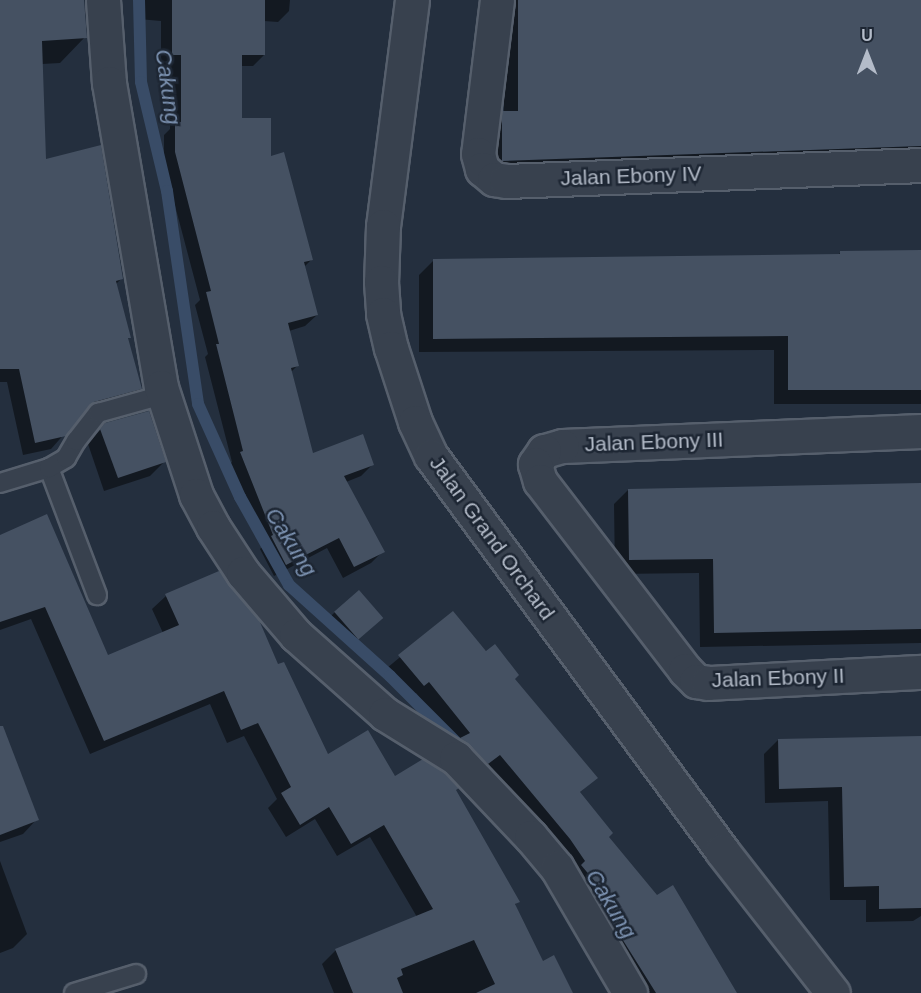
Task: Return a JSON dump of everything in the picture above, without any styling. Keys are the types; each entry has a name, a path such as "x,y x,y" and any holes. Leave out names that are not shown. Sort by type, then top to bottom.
{"street":[{"path":"103,0 109,82 163,395 196,495 243,573 296,635 402,725 456,758 489,791 557,868 618,989"},
{"name":"Jalan Grand Orchard","path":"412,0 383,226 381,282 383,314 391,348 415,422 430,456 722,851 833,993"},
{"name":"Jalan Ebony IV","path":"497,0 478,154 482,169 494,179 506,181 921,165"},
{"name":"Jalan Ebony III","path":"614,577 540,481 535,464 544,451 562,446 921,431"},
{"name":"Jalan Ebony II","path":"614,577 684,670 696,681 921,672"}],"lane":[{"path":"0,483 49,468 66,458 98,413 163,395"},
{"path":"49,468 97,595"},
{"path":"74,993 136,974"}],"building":[{"path":"0,0 84,0 87,38 42,41 46,159 101,145 123,279 116,281 142,389 94,402 66,436 35,443 19,369 0,369"},
{"path":"172,0 265,0 265,55 242,55 242,118 271,118 271,156 284,152 313,260 304,262 318,315 288,323 299,366 291,368 313,453 363,434 374,465 344,476 385,552 354,567 339,538 286,565 271,536 273,535 240,452 243,451 216,344 219,344 206,292 211,291 175,152 175,122 181,122 181,55 172,55"},
{"path":"518,0 921,0 921,146 502,161 502,111 518,111"},
{"path":"921,250 921,390 788,390 788,336 433,339 433,259 840,254 840,251"},
{"path":"149,411 166,462 118,478 100,429 105,423"},
{"path":"921,483 921,629 714,633 713,559 629,560 628,489"},
{"path":"47,514 108,655 179,625 165,594 219,571 259,620 278,664 284,662 328,754 368,730 395,776 423,759 444,773 459,788 456,790 520,902 515,904 543,961 554,955 573,993 476,993 495,984 474,940 401,969 403,975 397,978 403,993 353,993 335,949 433,909 384,825 351,844 329,807 300,825 281,793 291,787 258,723 241,730 224,691 104,741 45,607 0,622 0,535"},
{"path":"359,590 383,618 358,640 334,612"},
{"path":"453,611 486,651 495,644 519,675 515,679 598,778 580,792 613,833 609,837 657,895 673,885 737,993 656,993 594,894 602,890 581,865 585,861 570,839 500,755 488,764 460,738 470,733 429,682 424,686 398,655"},
{"path":"0,726 3,726 39,820 0,835"},
{"path":"921,736 921,908 879,909 879,886 844,887 842,787 779,789 778,739"}],"waterway":[{"name":"Cakung","path":"139,0 141,82 167,191 198,404 240,497 289,585 390,676 458,744"}]}
